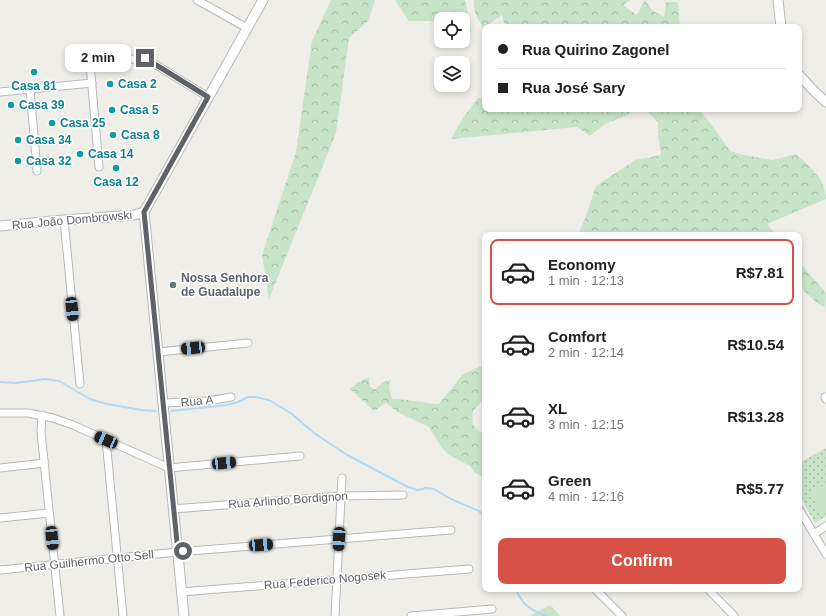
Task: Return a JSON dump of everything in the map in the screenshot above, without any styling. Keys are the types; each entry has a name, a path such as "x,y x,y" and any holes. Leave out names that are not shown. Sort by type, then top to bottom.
{"street":[{"path":"197,0 247,28"},
{"path":"184,616 144,212 263,0"},
{"path":"778,0 780,24"},
{"path":"122,60 145,58 208,97"},
{"path":"99,167 90,64 114,61"},
{"path":"802,78 826,102"},
{"path":"0,92 92,83"},
{"path":"30,90 38,171"},
{"name":"Rua João Dombrowski","path":"0,226 134,215 144,212"},
{"path":"64,220 80,384"},
{"path":"158,352 248,343"},
{"name":"Rua A","path":"163,404 208,401 231,397"},
{"path":"0,413 28,412 73,425 169,468 300,456"},
{"path":"42,415 44,463 60,616"},
{"path":"106,440 122,616"},
{"path":"0,468 44,463"},
{"path":"335,616 342,478"},
{"name":"Rua Arlindo Bordignon","path":"173,509 341,496 403,495"},
{"path":"0,518 50,513"},
{"path":"802,514 826,554"},
{"path":"814,534 826,526"},
{"name":"Rua Guilhermo Otto Sell","path":"0,570 178,552 451,530"},
{"name":"Rua Federico Nogosek","path":"182,592 469,569"},
{"path":"598,592 622,616"},
{"path":"711,592 734,616"},
{"path":"411,616 492,609"}],"green space":[{"path":"331,0 375,0 368,21 349,38 336,133 269,299 262,255 296,152 312,41"},
{"path":"396,0 465,0 467,12 434,12 434,21 409,21"},
{"path":"474,0 631,0 623,5 637,15 645,0 652,10 664,17 666,2 678,2 680,24 504,24 502,15 490,24 482,24 482,26 479,22 474,8"},
{"path":"478,98 482,99 482,112 632,112 605,124 590,136 577,127 451,139 463,118"},
{"path":"648,112 701,112 730,151 773,160 796,154 820,179 826,199 767,224 774,232 579,232 596,186 635,160 661,155 658,122"},
{"path":"802,265 826,293 825,308 802,289"},
{"path":"482,367 482,401 473,411 473,423 475,427 482,432 482,476 475,473 470,466 449,455 441,447 429,427 399,413 386,403 374,411 350,389 357,383 369,377 370,387 375,389 384,382 391,380 389,387 392,399 439,404 463,374"},
{"path":"826,448 826,516 815,523 802,500 802,461"},
{"path":"826,484 826,510 821,513 810,493"},
{"path":"550,605 560,616 529,616"}],"waterway":[{"path":"0,382 16,383 45,379 59,381 90,399 107,404 156,411"},
{"path":"171,411 227,405 248,397 269,400 292,414 314,433 347,455 408,487 418,490 426,488 434,489 451,499 479,511 482,514"},
{"path":"517,592 526,605 547,616"}],"place":[{"name":"Casa 81","path":"34,72"},
{"name":"Casa 2","path":"110,84"},
{"name":"Casa 39","path":"11,105"},
{"name":"Casa 5","path":"112,110"},
{"name":"Casa 25","path":"52,123"},
{"name":"Casa 8","path":"113,135"},
{"name":"Casa 34","path":"18,140"},
{"name":"Casa 14","path":"80,154"},
{"name":"Casa 32","path":"18,161"},
{"name":"Casa 12","path":"116,168"},
{"name":"Nossa Senhora de Guadalupe","path":"173,285"}],"route":[{"path":"145,58 208,97 144,212 178,552 183,551"}]}
